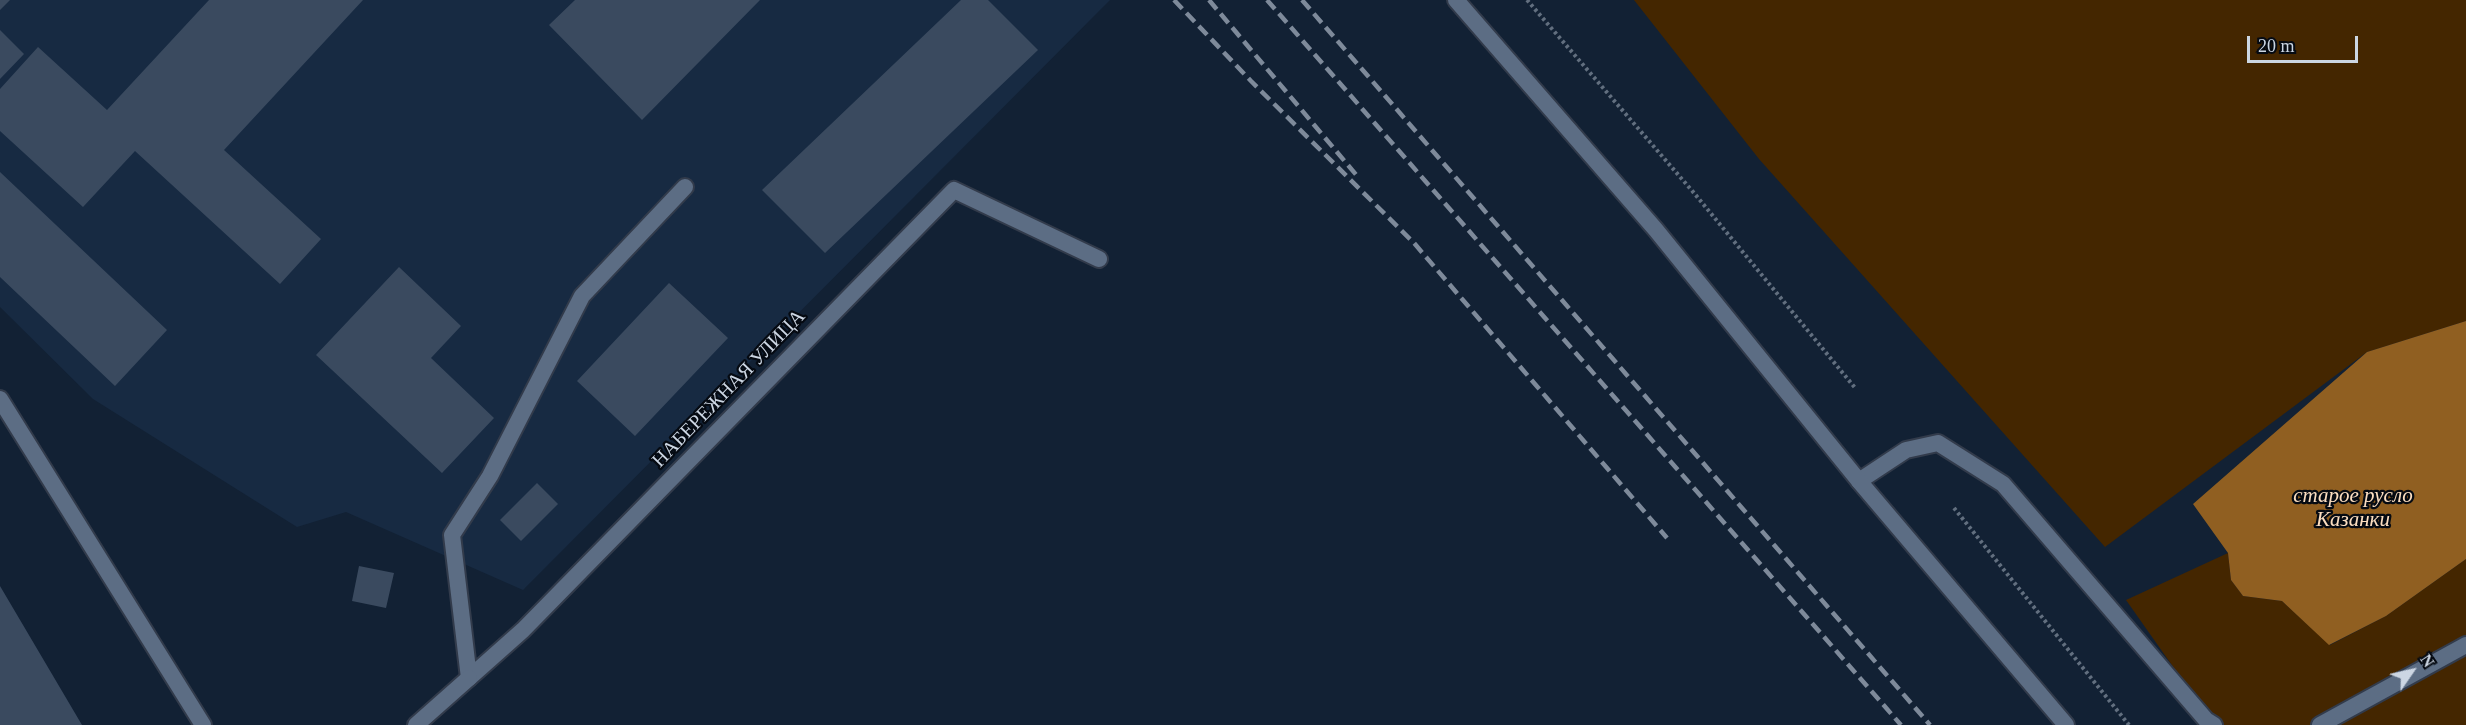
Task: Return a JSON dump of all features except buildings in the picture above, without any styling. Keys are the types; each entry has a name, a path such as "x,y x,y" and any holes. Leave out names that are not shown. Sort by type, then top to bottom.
{"main road":[{"path":"1456,0 1656,230 1859,482 2066,725"},
{"path":"468,678 452,535 490,477 582,296 685,187"},
{"name":"НАБЕРЕЖНАЯ УЛИЦА","path":"416,725 532,621 954,190 1022,225 1099,259"},
{"path":"0,399 203,725"},
{"path":"1859,482 1906,450 1938,443 2003,484 2206,720 2214,725"},
{"path":"2320,725 2466,645"}],"path":[{"path":"1527,0 1694,193 1856,389"},
{"path":"1954,508 2130,725"}],"shaded area":[{"path":"0,0 1110,0 523,590 346,512 297,527 93,399 0,307"},
{"path":"1634,0 2466,0 2466,321 2367,352 2105,547 1759,159"},
{"path":"2228,553 2231,580 2243,596 2282,601 2330,645 2386,616 2466,559 2466,725 2214,725 2126,600"}],"water":[{"name":"старое русло Казанки","path":"2466,321 2466,559 2386,616 2329,645 2282,601 2243,596 2231,580 2228,553 2193,504 2367,352"}],"railway":[{"path":"1174,0 1251,81 1414,243 1667,538"},
{"path":"1209,0 1358,177"},
{"path":"1267,0 1901,725"},
{"path":"1302,0 1930,725"}]}
